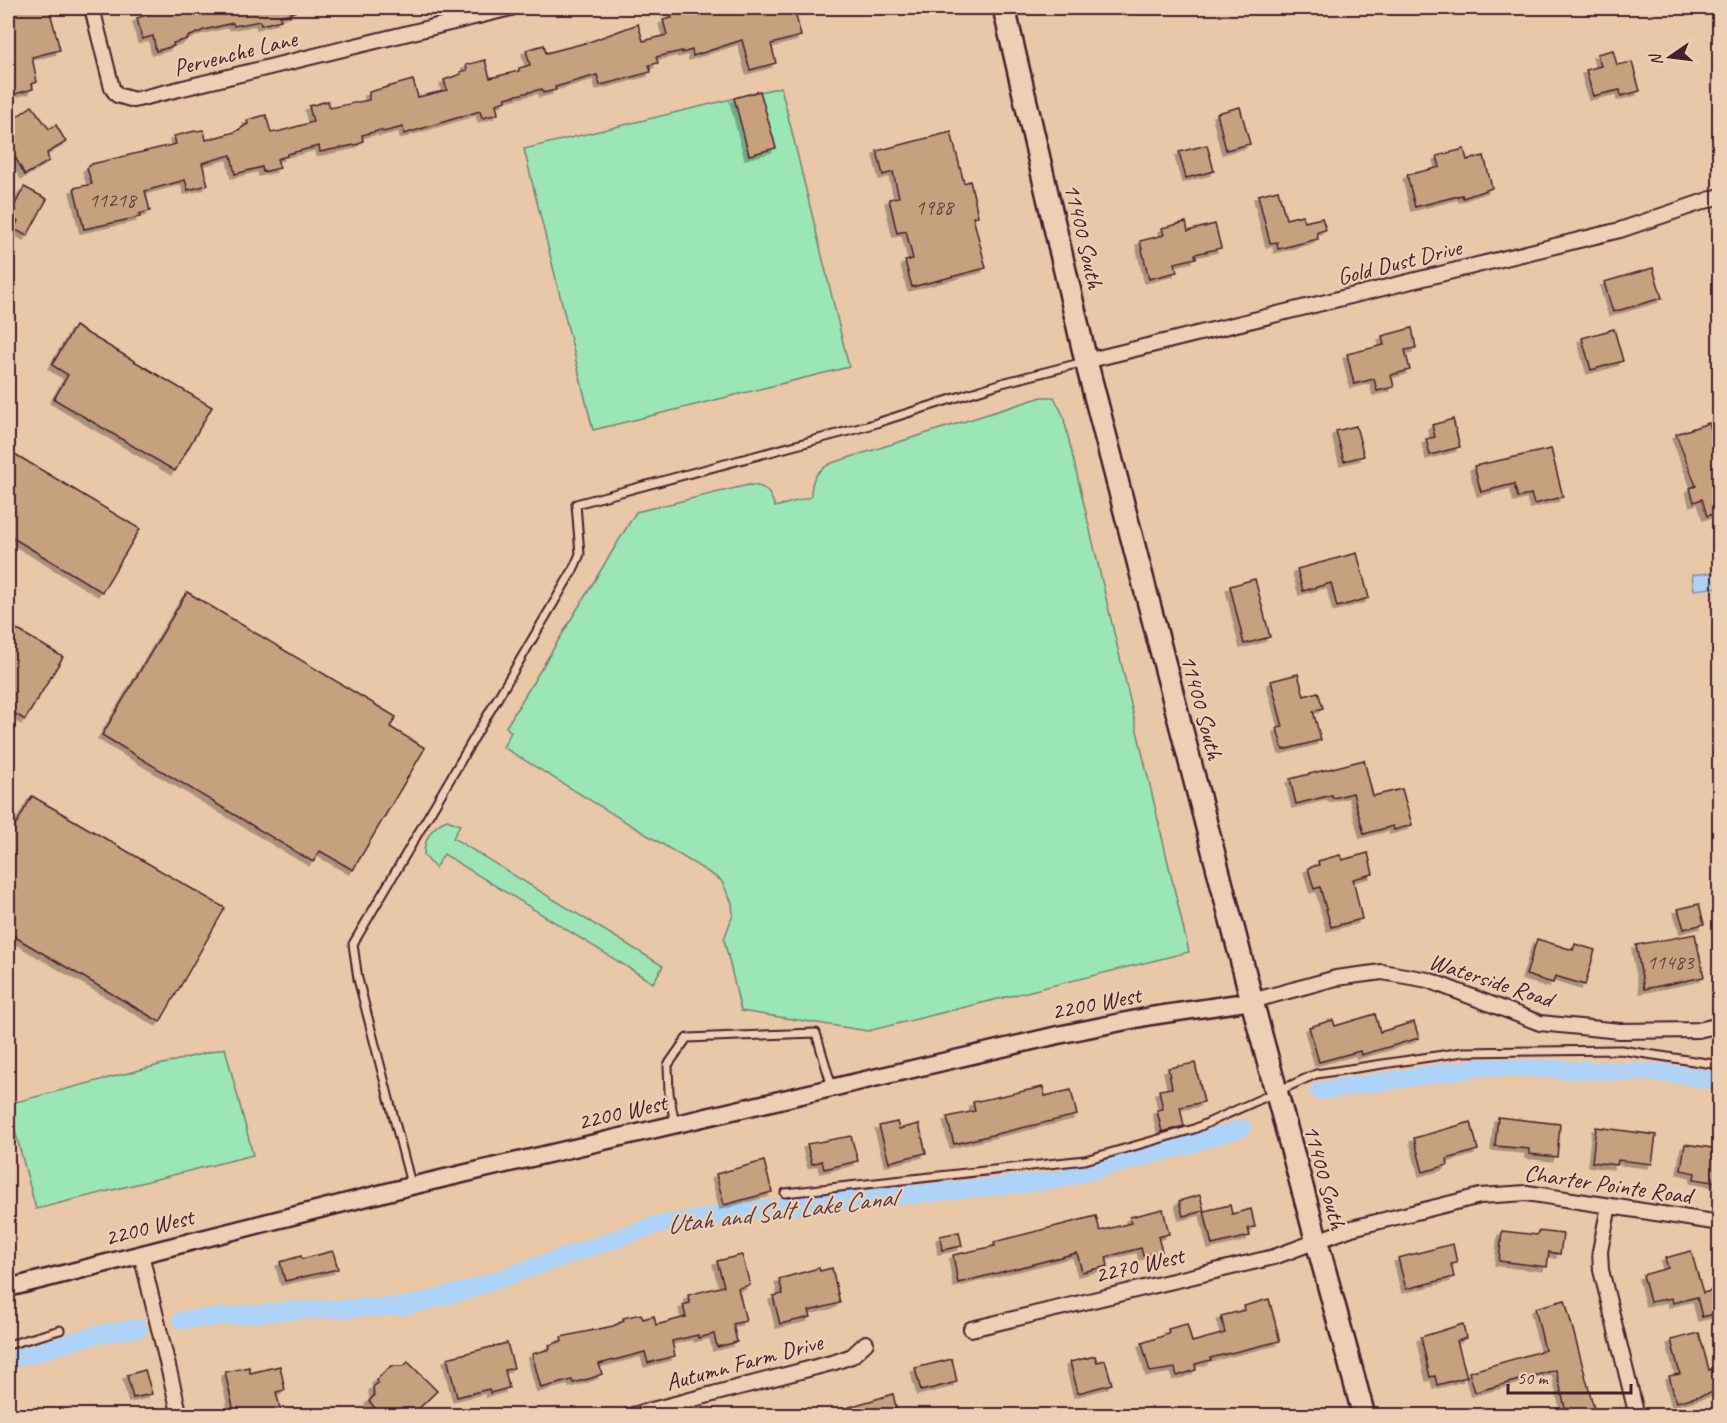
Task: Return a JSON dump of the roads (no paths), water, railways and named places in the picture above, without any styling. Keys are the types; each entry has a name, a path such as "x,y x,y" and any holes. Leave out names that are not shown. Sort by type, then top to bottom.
{"main road":[{"name":"11400 South","path":"1004,8 1086,361 1252,1001 1364,1416"}],"street":[{"name":"Pervenche Lane","path":"92,8 112,88 125,99 142,100 511,8"},
{"name":"Gold Dust Drive","path":"1086,361 1610,232 1719,196"},
{"name":"Waterside Road","path":"1252,1001 1336,978 1382,972 1428,980 1540,1023 1620,1031 1698,1030 1719,1025"},
{"name":"2200 West","path":"8,1288 411,1186 832,1087 1150,1016 1252,1001"},
{"name":"Charter Pointe Road","path":"1317,1243 1352,1228 1496,1194 1527,1193 1719,1223"},
{"path":"1609,1206 1600,1251 1601,1270 1637,1416"},
{"name":"2270 West","path":"971,1329 1274,1257 1317,1243"},
{"path":"141,1254 180,1416"},
{"name":"Autumn Farm Drive","path":"628,1416 835,1362 852,1356 866,1343"}],"lane":[{"path":"411,1186 358,979 353,944 573,570 580,554 576,504 867,426 1002,383 1086,361"},
{"path":"675,1124 669,1093 668,1065 687,1038 816,1033 832,1087"},
{"path":"785,1193 1085,1160 1194,1129 1316,1074 1463,1052 1621,1050 1719,1065"},
{"path":"8,1345 60,1330"}],"water":[{"path":"1719,572 1719,587 1694,590 1692,575"}],"waterway":[{"name":"Utah and Salt Lake Canal","path":"1319,1091 1482,1067 1668,1073 1720,1081"},
{"name":"Utah and Salt Lake Canal","path":"182,1320 288,1311 406,1306 468,1290 653,1226 753,1210 1052,1181 1185,1146 1242,1128"},
{"name":"Utah and Salt Lake Canal","path":"8,1361 95,1335 139,1328"}]}
